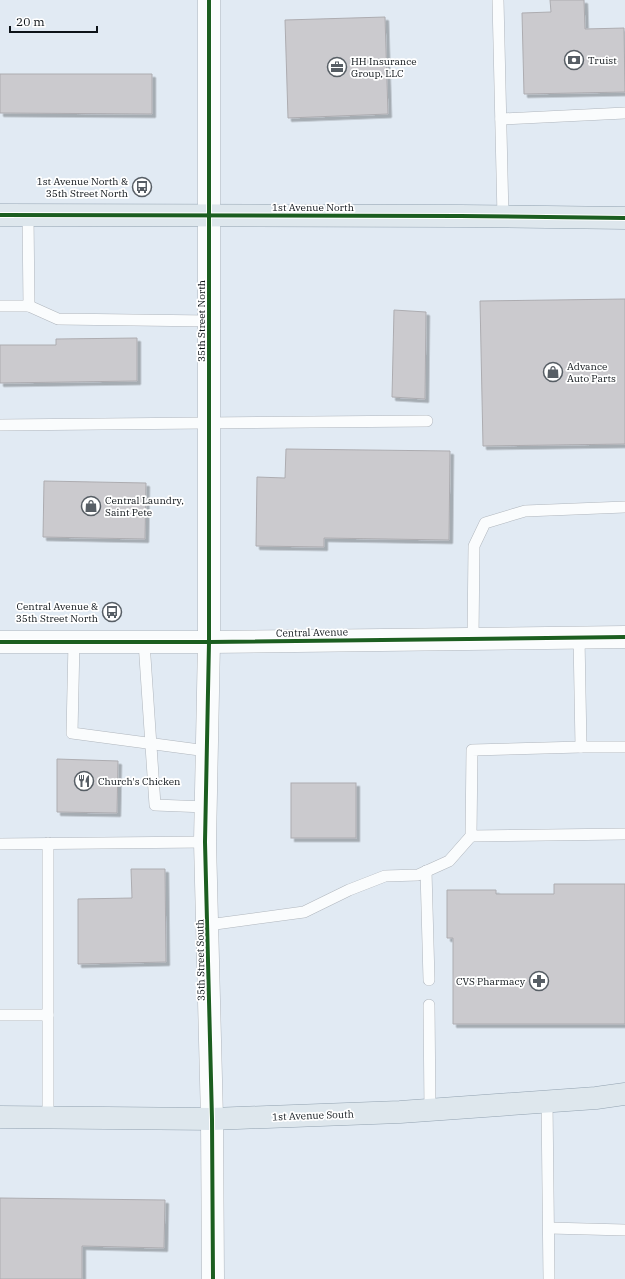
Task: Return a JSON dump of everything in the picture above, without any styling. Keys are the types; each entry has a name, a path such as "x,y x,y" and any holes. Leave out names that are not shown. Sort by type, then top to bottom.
{"main road":[{"name":"1st Avenue North","path":"0,215 625,218"},
{"name":"1st Avenue South","path":"0,1117 212,1118 430,1110 625,1094"}],"street":[{"name":"35th Street North","path":"208,0 209,642"},
{"name":"Central Avenue","path":"0,642 209,642 625,637"},
{"name":"35th Street South","path":"209,642 205,842 212,1118 213,1279"}],"lane":[{"path":"498,0 503,217"},
{"path":"501,118 625,113"},
{"path":"28,215 29,306"},
{"path":"0,306 29,306 58,319 209,321"},
{"path":"0,425 427,421"},
{"path":"473,638 474,546 485,523 525,511 625,507"},
{"path":"579,637 581,748"},
{"path":"74,642 72,733 207,751"},
{"path":"144,642 155,805 206,807"},
{"path":"208,925 304,912 349,890 385,876 418,875 449,861 471,836 472,750 625,748"},
{"path":"471,836 625,834"},
{"path":"0,844 205,842"},
{"path":"48,843 48,1118"},
{"path":"426,871 429,980"},
{"path":"429,1005 430,1110"},
{"path":"0,1015 48,1015"},
{"path":"547,1101 549,1279"},
{"path":"549,1228 625,1230"}],"building":[{"name":"Truist","path":"550,0 584,0 585,29 624,28 625,92 524,94 522,13 551,12"},
{"name":"HH Insurance Group, LLC","path":"385,17 388,114 288,118 285,20"},
{"path":"0,74 152,74 152,114 0,113"},
{"name":"Advance Auto Parts","path":"625,299 625,444 483,446 480,301"},
{"path":"394,310 426,312 425,399 392,397"},
{"path":"137,338 137,381 0,383 0,345 56,345 56,339"},
{"path":"286,449 450,451 449,540 324,538 324,547 256,546 257,477 285,478"},
{"path":"44,481 146,483 145,539 43,537"},
{"path":"57,759 118,761 117,813 57,812"},
{"path":"291,783 356,783 356,838 291,838"},
{"path":"131,869 165,869 166,962 78,964 78,899 132,898"},
{"name":"CVS Pharmacy","path":"554,884 625,884 625,1024 453,1024 453,938 447,938 447,890 496,890 496,894 554,894"},
{"path":"0,1198 165,1200 164,1248 82,1246 82,1279 0,1279"}],"cycle path":[{"path":"209,0 209,642 205,842 212,1119 213,1279"},
{"path":"0,215 460,216 625,218"},
{"path":"0,642 209,642 625,637"}],"place":[{"name":"Truist","path":"574,60"},
{"name":"HH Insurance Group, LLC","path":"337,67"},
{"name":"1st Avenue North & 35th Street North","path":"142,187"},
{"name":"Advance Auto Parts","path":"553,372"},
{"name":"Central Laundry, Saint Pete","path":"91,506"},
{"name":"Central Avenue & 35th Street North","path":"112,612"},
{"name":"Church's Chicken","path":"84,781"},
{"name":"CVS Pharmacy","path":"539,981"}]}
